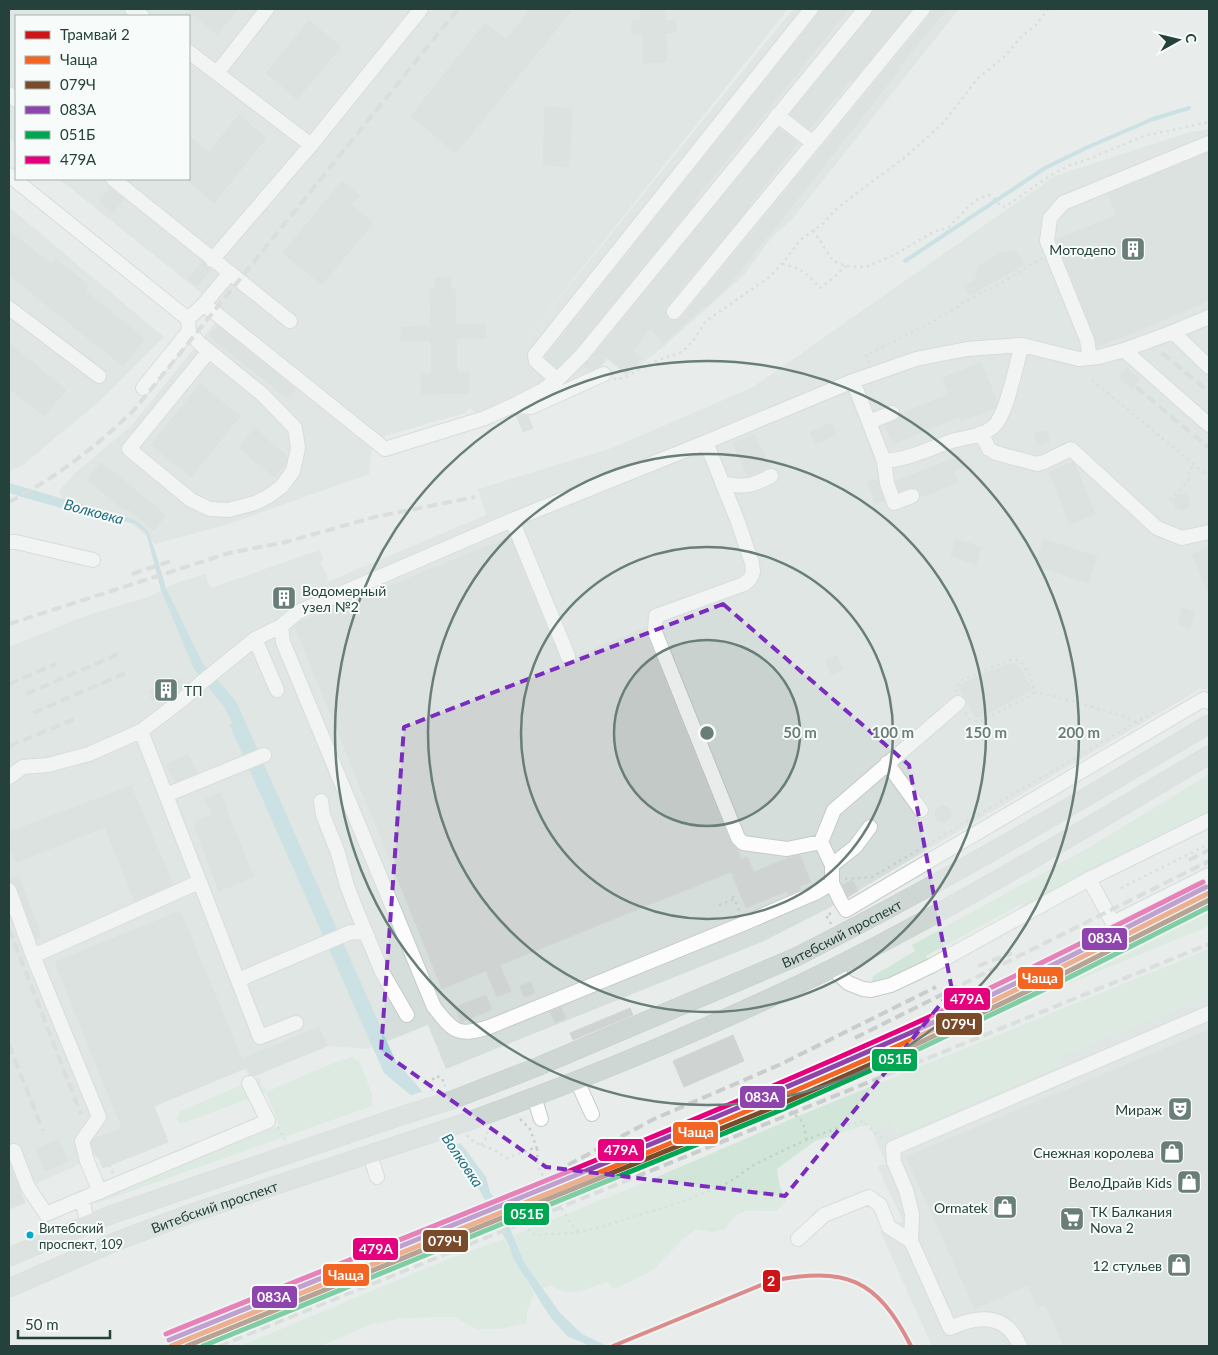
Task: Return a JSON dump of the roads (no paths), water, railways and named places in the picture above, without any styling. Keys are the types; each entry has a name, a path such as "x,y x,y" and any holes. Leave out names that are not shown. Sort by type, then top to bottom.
{"main road":[{"name":"Витебский проспект","path":"9,1257 113,1214 452,1100 546,1063 751,977 812,948 955,871 1209,724"},
{"name":"Витебский проспект","path":"9,1288 117,1241 192,1213 370,1155 577,1081 762,1001 832,968 965,897 1209,755"}],"street":[{"path":"217,73 267,9"},
{"path":"212,260 311,145 421,9"},
{"path":"557,380 536,361 535,354 811,9"},
{"path":"203,305 385,449 485,418 512,406 543,390 557,380 582,355 865,9"},
{"path":"674,312 923,9"},
{"path":"190,53 311,145"},
{"path":"777,115 813,143"},
{"path":"1090,358 1087,340 1048,241 1050,218 1063,203 1209,143"},
{"path":"9,175 189,325 199,343 209,351 262,394 295,428 298,448 293,471 282,486 269,496 255,503 229,510 210,509 191,500 129,450 209,351"},
{"path":"114,180 290,321"},
{"path":"143,388 203,305 230,273"},
{"path":"9,308 99,376"},
{"path":"9,777 23,767 48,765 89,754 141,731 183,700 255,639 281,626 298,612 512,520 872,373 916,359 966,349 1022,344 1080,359 1090,358 1124,350 1209,317"},
{"path":"1173,332 1209,367"},
{"path":"884,461 905,458 950,441 981,433 992,427 1004,409 1022,344"},
{"path":"1124,350 1209,425"},
{"path":"512,406 531,407 604,374"},
{"path":"853,381 884,461 887,483 894,503 912,496"},
{"path":"869,422 892,413"},
{"path":"981,433 989,449 996,453 1037,464 1071,450 1157,528 1182,538 1209,532"},
{"path":"706,442 747,548 753,572 750,579 744,584 656,616 655,632 742,843 786,849 821,842"},
{"path":"722,484 737,487 754,485 771,476"},
{"path":"512,520 568,656"},
{"path":"9,542 93,560"},
{"path":"281,626 283,642 434,1008 457,1031 466,1033 489,1027 744,923 817,892 832,883"},
{"path":"255,639 277,690"},
{"path":"958,702 834,810 821,842 832,865 832,883 846,910 1204,699 1209,702"},
{"path":"141,731 260,1037 296,1023"},
{"path":"166,795 264,756"},
{"path":"887,763 921,810"},
{"path":"321,801 347,886 382,972 407,1015"},
{"path":"832,968 848,983 863,989 871,990 890,985 923,970 1090,880 1209,820"},
{"path":"832,865 855,847 870,827"},
{"path":"1090,880 1113,923 1209,875"},
{"path":"34,956 199,882"},
{"path":"9,890 99,1117 82,1141 87,1161 100,1192"},
{"path":"238,980 351,932 366,933"},
{"path":"1020,1346 1015,1333 1006,1324 990,1320 967,1320 950,1328 911,1242 912,1214 906,1190 894,1162 892,1148 1209,1013"},
{"path":"577,1081 592,1114"},
{"path":"9,1153 14,1151 28,1187 46,1214 268,1121 249,1083"},
{"path":"534,1097 541,1119"},
{"path":"370,1155 377,1177"},
{"path":"798,1239 824,1215 869,1198 880,1205 889,1227 911,1242"},
{"path":"82,1199 88,1225"}],"water":[{"name":"Волковка","path":"9,483 135,520 148,531 166,588 203,664 236,701 396,1062 417,1085 486,1177 490,1192 501,1206 524,1262 560,1313 582,1334 607,1346 588,1346 568,1337 551,1318 513,1258 509,1246 478,1187 420,1104 384,1073 230,726 232,723 225,708 194,669 161,590 146,532 133,523 67,510 9,493"}],"waterway":[{"path":"905,261 1045,168 1153,119 1189,108"}],"railway":[{"path":"9,502 60,472 106,436 135,409 458,9"},
{"path":"1162,353 1209,392"},
{"path":"1136,387 1209,448"},
{"path":"9,624 229,553 286,542 375,517 475,497"},
{"path":"132,574 171,561"},
{"path":"26,694 121,653"},
{"path":"9,684 56,664"},
{"path":"33,713 128,672"},
{"path":"9,746 77,718"},
{"path":"1189,860 1209,850"},
{"path":"855,1038 1209,861"},
{"path":"9,929 81,1114"},
{"path":"219,1346 1209,944"},
{"path":"978,966 1012,953"},
{"path":"568,1165 654,1119 779,1065 936,987"},
{"path":"9,1045 43,1131"}],"tram line":[{"name":"2","path":"613,1346 771,1281 819,1276 839,1277 856,1282 871,1291 885,1305 911,1346"}],"place":[{"name":"Мотодепо","path":"1133,249"},
{"name":"Водомерный узел №2","path":"284,598"},
{"name":"ТП","path":"166,690"},
{"name":"Мираж","path":"1180,1109"},
{"name":"Снежная королева","path":"1172,1152"},
{"name":"ВелоДрайв Kids","path":"1189,1182"},
{"name":"Ormatek","path":"1005,1207"},
{"name":"ТК Балкания Nova 2","path":"1072,1219"},
{"name":"Витебский проспект, 109","path":"30,1235"},
{"name":"12 стульев","path":"1179,1265"}]}
